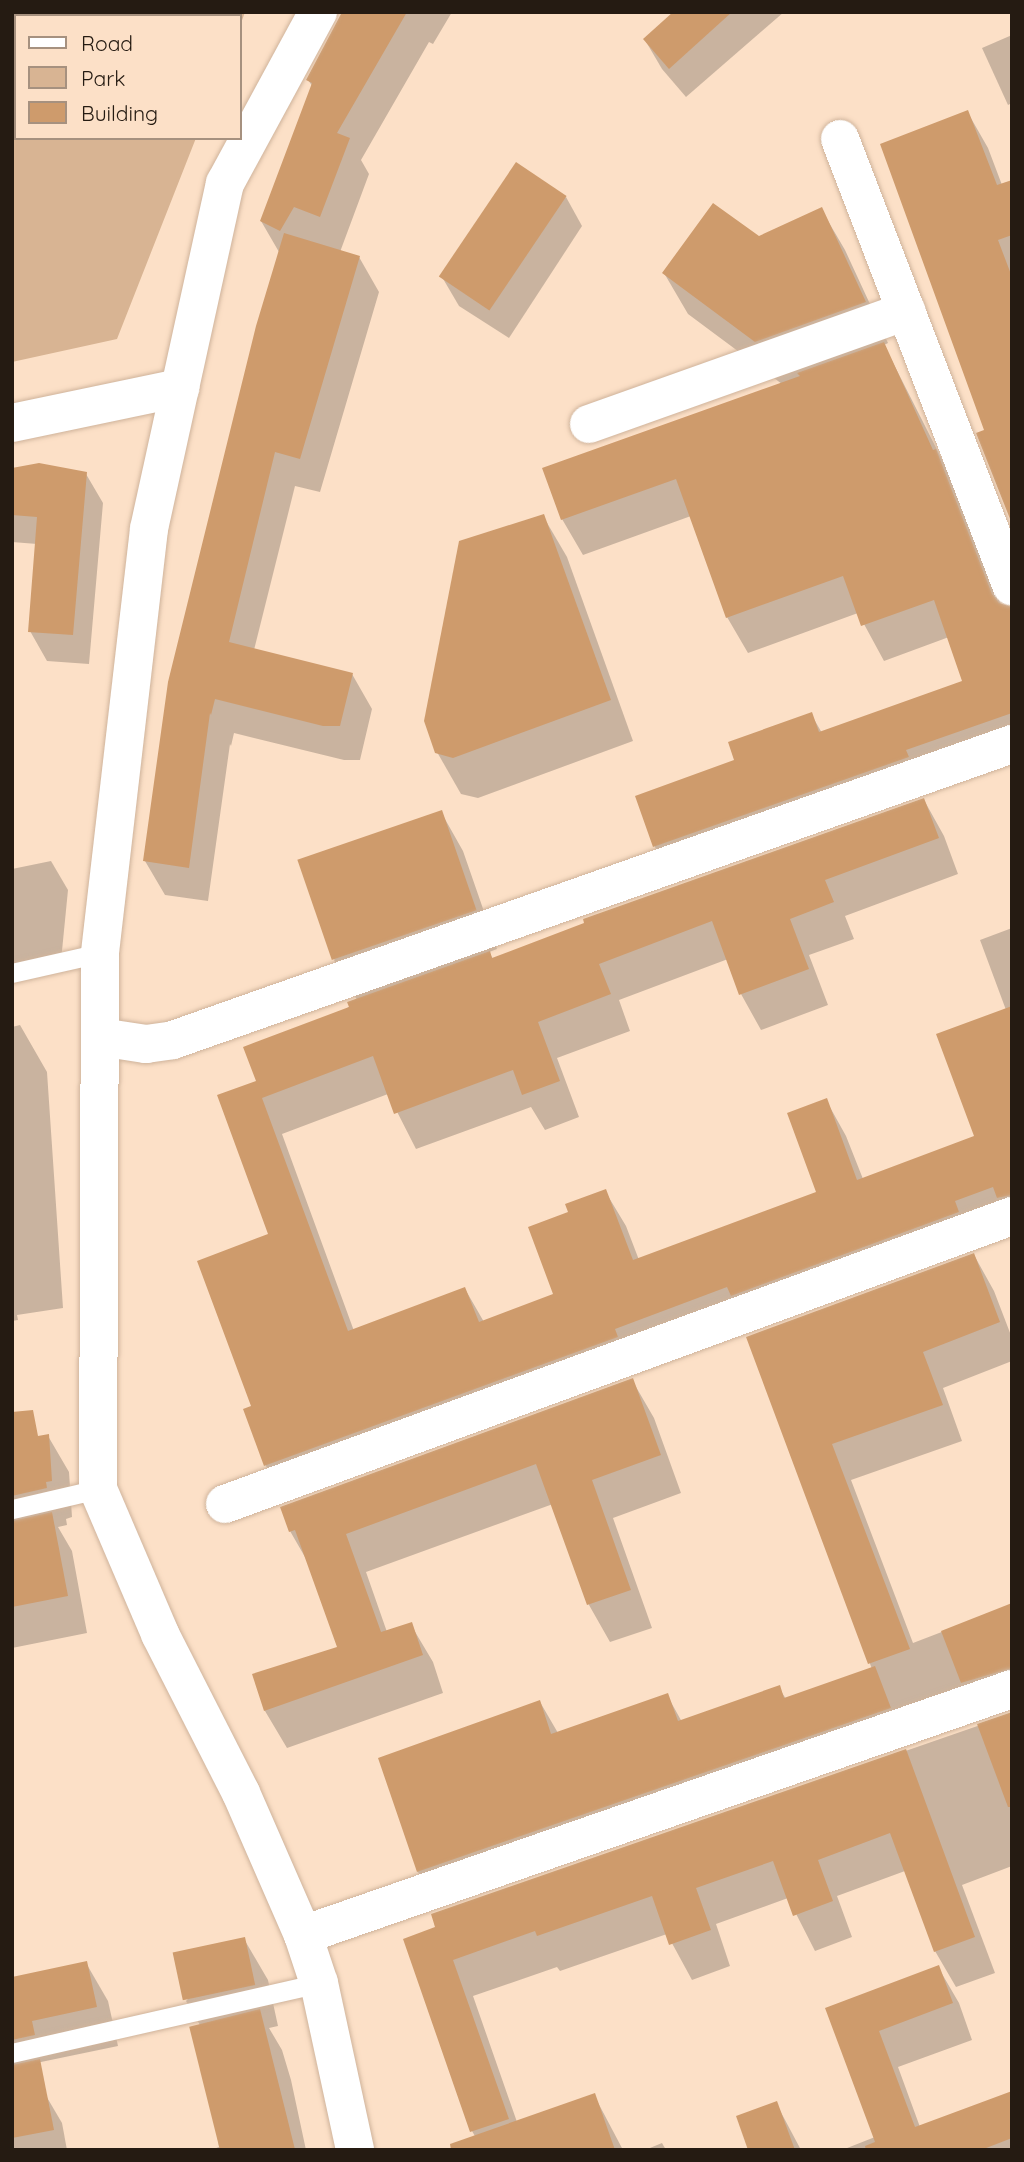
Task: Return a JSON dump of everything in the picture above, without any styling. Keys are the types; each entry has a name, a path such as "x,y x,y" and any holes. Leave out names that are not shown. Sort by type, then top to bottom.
{"street":[{"path":"318,12 225,183 149,529 100,953 98,1489 160,1633 242,1793 303,1935 319,1983 355,2150"},
{"path":"840,139 1012,586"},
{"path":"589,424 906,311"},
{"path":"12,423 180,388"},
{"path":"100,1037 146,1044 173,1040 1012,744"},
{"path":"225,1503 1012,1216"},
{"path":"303,1935 1012,1689"}],"lane":[{"path":"12,973 100,953"},
{"path":"12,1509 98,1489"},
{"path":"12,2053 319,1983"}],"green space":[{"path":"12,12 245,12 242,20 242,14 14,14 14,140 195,140 117,339 12,362"}],"building":[{"path":"342,12 407,12 337,133 350,138 320,217 294,207 280,231 260,221 312,83 306,80"},
{"path":"673,12 732,12 669,69 643,39"},
{"path":"968,110 997,185 1012,180 1012,235 998,240 1012,277 1012,524 976,433 984,430 880,144"},
{"path":"516,162 567,196 489,311 439,276"},
{"path":"713,203 759,236 822,207 866,302 755,342 662,273"},
{"path":"284,233 360,256 300,459 275,452 229,642 353,673 340,726 323,726 215,699 211,715 210,713 189,868 143,861 168,682 256,326"},
{"path":"884,342 933,450 936,449 992,594 999,603 1012,607 1012,713 906,750 909,757 653,847 635,796 734,760 728,742 812,712 819,732 962,681 934,600 861,626 843,576 726,618 676,479 561,520 542,468 800,376 797,373"},
{"path":"39,463 87,472 73,635 28,632 37,517 12,515 12,468"},
{"path":"544,514 611,700 453,758 435,753 424,721 459,541"},
{"path":"924,798 939,838 825,880 834,902 790,919 809,969 739,995 712,921 599,964 611,994 538,1022 560,1081 522,1095 513,1070 394,1114 373,1056 262,1098 348,1331 465,1287 479,1322 553,1294 528,1227 568,1212 565,1204 606,1189 633,1260 816,1192 787,1113 827,1098 857,1180 974,1136 936,1034 1012,1006 1012,1195 997,1198 993,1187 955,1201 959,1212 731,1296 727,1287 615,1329 618,1337 264,1466 243,1409 251,1406 197,1261 268,1234 217,1095 256,1081 243,1047 349,1007 347,1002 490,951 492,958 584,923 583,919"},
{"path":"442,810 477,910 332,960 297,860"},
{"path":"974,1253 1000,1322 923,1352 943,1405 832,1444 910,1649 868,1664 746,1337"},
{"path":"633,1378 661,1455 592,1480 631,1590 587,1605 536,1464 346,1534 381,1632 412,1622 423,1655 264,1711 252,1674 337,1647 295,1530 289,1532 280,1507"},
{"path":"33,1410 38,1436 49,1434 52,1481 46,1482 47,1488 12,1496 12,1412"},
{"path":"52,1512 68,1596 12,1607 12,1521"},
{"path":"1012,1603 1012,1668 961,1683 941,1631"},
{"path":"875,1666 891,1708 417,1872 378,1758 540,1700 551,1734 668,1693 678,1721 780,1685 784,1698"},
{"path":"1012,1712 1012,1807 1008,1807 977,1724"},
{"path":"906,1749 975,1937 934,1952 890,1833 818,1860 833,1901 793,1916 773,1861 696,1888 711,1930 669,1945 652,1896 537,1936 535,1931 453,1960 509,2119 470,2132 403,1939 435,1927 431,1914"},
{"path":"245,1937 255,1985 183,2000 173,1952"},
{"path":"87,1961 97,2007 32,2021 35,2035 12,2040 12,1977"},
{"path":"939,1965 953,2003 879,2031 915,2127 1012,2091 1012,2138 981,2150 866,2150 865,2146 875,2142 825,2008"},
{"path":"260,2009 295,2150 220,2150 189,2027"},
{"path":"40,2059 54,2130 12,2138 12,2065"},
{"path":"595,2093 615,2150 451,2150 450,2144"},
{"path":"777,2101 795,2150 748,2150 736,2116"}]}
